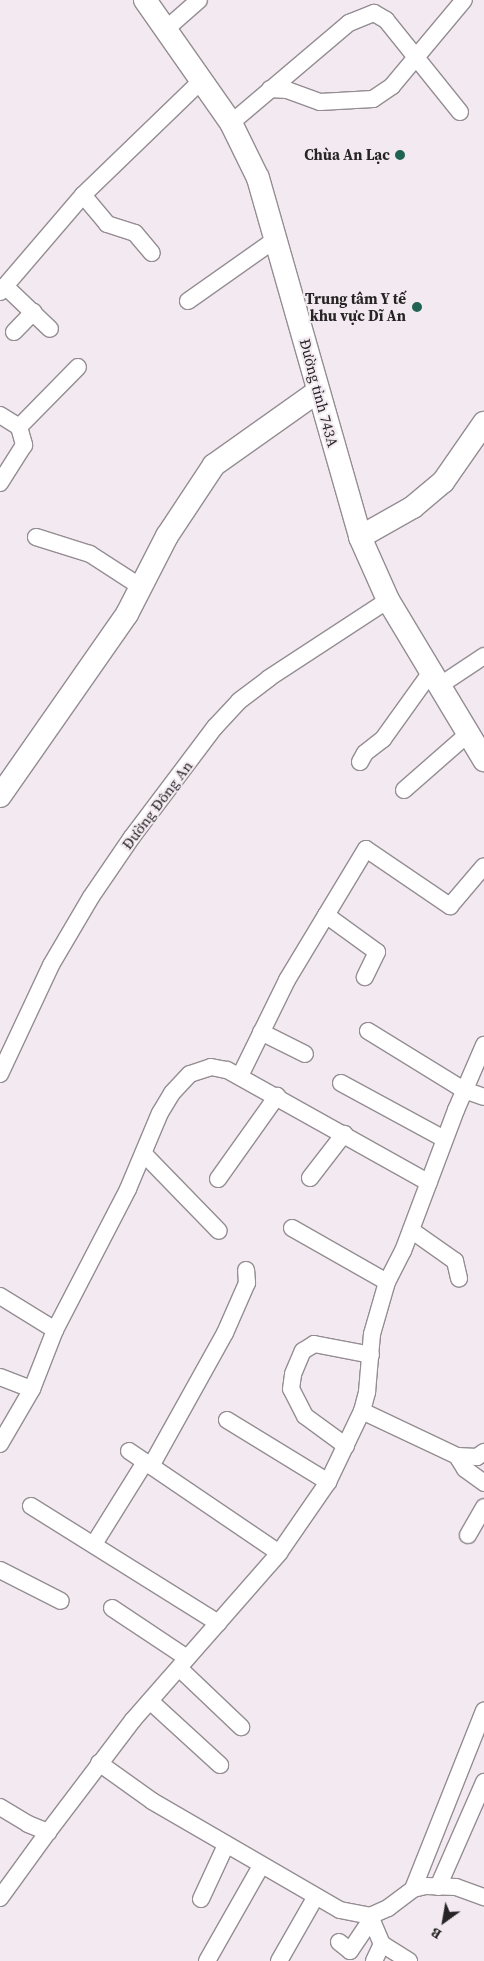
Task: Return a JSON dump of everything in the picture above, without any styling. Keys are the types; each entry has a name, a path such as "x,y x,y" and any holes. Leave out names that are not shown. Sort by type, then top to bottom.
{"main road":[{"name":"Đường tỉnh 743A","path":"145,0 231,123 258,178 317,392 360,537 388,600 484,760"},
{"path":"0,796 127,614 167,536 214,465 317,392"},
{"path":"360,537 413,507 443,482 484,423"}],"street":[{"path":"165,30 199,0"},
{"path":"270,89 287,90 320,102 365,102 385,93 464,0"},
{"path":"231,123 349,23 369,14 386,20 460,112"},
{"path":"50,329 33,312 3,289 83,195 202,80"},
{"path":"83,195 107,224 135,233 152,253"},
{"path":"188,301 276,239"},
{"path":"14,332 33,312"},
{"path":"19,427 78,367"},
{"path":"0,415 19,427 24,445 0,483"},
{"path":"36,537 90,554 141,587"},
{"name":"Đường Đông An","path":"0,1074 51,965 91,897 132,837 215,727 239,701 269,678 388,600"},
{"path":"360,762 365,753 383,739 435,679 484,656"},
{"path":"404,790 469,733"},
{"path":"240,1076 287,980 366,849 450,906 484,866"},
{"path":"326,915 377,952 365,977"},
{"path":"368,1031 464,1090 484,1097"},
{"path":"261,1032 305,1054"},
{"path":"0,1898 99,1762 279,1553 328,1482 362,1411 367,1392 378,1309 387,1282 411,1230 444,1139 484,1045"},
{"path":"0,1444 32,1389 55,1330 144,1154 160,1114 180,1082 200,1069 211,1067 240,1076 429,1182"},
{"path":"342,1083 444,1139"},
{"path":"218,1179 277,1096"},
{"path":"310,1178 344,1134"},
{"path":"144,1154 219,1231"},
{"path":"292,1228 387,1282"},
{"path":"411,1230 455,1261 459,1279"},
{"path":"94,1544 148,1464 225,1333 247,1283 246,1270"},
{"path":"0,1296 55,1330"},
{"path":"346,1446 305,1416 291,1388 293,1374 303,1352 314,1344 371,1355"},
{"path":"0,1377 32,1389"},
{"path":"362,1411 457,1456 477,1457 484,1452"},
{"path":"227,1420 328,1482"},
{"path":"129,1451 279,1553"},
{"path":"457,1456 465,1469 484,1483"},
{"path":"30,1506 94,1544 218,1623"},
{"path":"468,1535 484,1506"},
{"path":"0,1570 61,1601"},
{"path":"112,1608 183,1663 241,1727"},
{"path":"150,1701 220,1764"},
{"path":"339,1942 350,1951 370,1918 388,1908 413,1889 484,1711"},
{"path":"99,1762 152,1802 315,1898 340,1910 370,1918"},
{"path":"438,1887 484,1782"},
{"path":"0,1807 28,1824 48,1832"},
{"path":"201,1899 226,1845"},
{"path":"207,1961 261,1866"},
{"path":"413,1889 456,1887 484,1897"},
{"path":"279,1961 315,1898"},
{"path":"370,1918 382,1944 410,1961"},
{"path":"374,1961 382,1944"}],"place":[{"name":"Chùa An Lạc","path":"400,155"},
{"name":"Trung tâm Y tế khu vực Dĩ An","path":"417,307"}]}
